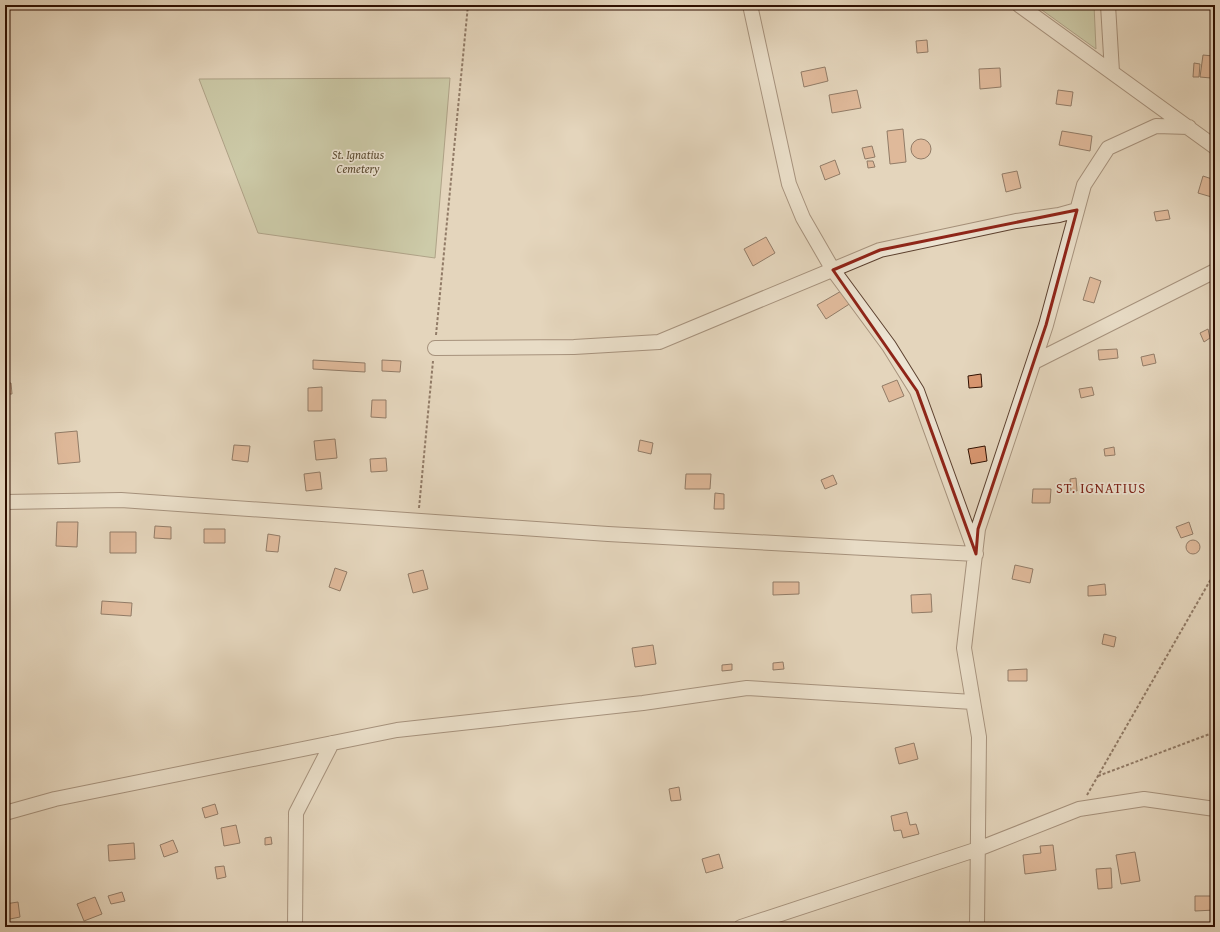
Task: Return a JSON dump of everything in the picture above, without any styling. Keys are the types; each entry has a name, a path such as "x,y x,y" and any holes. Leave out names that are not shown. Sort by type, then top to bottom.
{"street":[{"path":"750,5 789,184 803,218 833,270 889,346 917,391 976,554"},
{"path":"1019,5 1215,147"},
{"path":"1108,5 1112,72"},
{"path":"977,927 979,737 964,648 978,529 1046,325 1084,185 1108,148 1156,126 1189,127"},
{"path":"435,348 574,347 659,342 880,250 1016,220 1059,215 1077,210"},
{"path":"1034,362 1215,271"},
{"path":"5,502 121,500 616,535 976,554"},
{"path":"5,813 55,799 397,730 643,704 747,688 973,702"},
{"path":"295,927 296,813 332,743"},
{"path":"741,927 978,849 1079,809 1144,799 1215,809"}],"path":[{"path":"418,521 468,5"},
{"path":"1079,809 1215,572"},
{"path":"1098,777 1215,732"}],"highlighted area":[{"path":"1077,210 1046,325 978,529 976,554 917,391 833,270 880,250"}],"green space":[{"path":"1035,5 1094,5 1096,49"},
{"name":"St. Ignatius Cemetery","path":"450,78 435,258 258,233 199,79"}],"building":[{"path":"927,40 928,52 917,53 916,41"},
{"path":"1203,55 1213,56 1211,78 1200,77"},
{"path":"1194,63 1200,64 1199,77 1193,77"},
{"path":"825,67 828,81 804,87 801,72"},
{"path":"1000,68 1001,87 980,89 979,69"},
{"path":"857,90 861,108 832,113 829,95"},
{"path":"1058,90 1073,92 1071,106 1056,104"},
{"path":"903,129 906,162 890,164 887,131"},
{"path":"1062,131 1092,136 1090,151 1059,145"},
{"path":"917,139 925,139 931,145 931,153 925,159 917,159 911,153 911,145"},
{"path":"872,146 875,157 865,159 862,148"},
{"path":"835,160 840,174 825,180 820,166"},
{"path":"867,161 873,161 875,167 868,168"},
{"path":"1017,171 1021,188 1006,192 1002,174"},
{"path":"1203,176 1215,180 1215,198 1198,193"},
{"path":"1168,210 1170,219 1156,221 1154,212"},
{"path":"766,237 775,253 753,266 744,249"},
{"path":"1090,277 1101,281 1094,303 1083,300"},
{"path":"843,290 851,303 826,319 817,305"},
{"path":"1208,329 1210,338 1204,342 1200,333"},
{"path":"1117,349 1118,358 1099,360 1098,350"},
{"path":"1154,354 1156,363 1143,366 1141,357"},
{"path":"313,360 365,363 365,372 313,369"},
{"path":"382,360 401,361 400,372 382,371"},
{"path":"981,374 982,387 969,388 968,376"},
{"path":"897,380 904,396 889,402 882,386"},
{"path":"5,383 11,383 12,394 5,394"},
{"path":"322,387 322,411 308,411 308,388"},
{"path":"1092,387 1094,395 1081,398 1079,389"},
{"path":"372,400 386,400 386,418 371,417"},
{"path":"77,431 80,462 58,464 55,433"},
{"path":"335,439 337,458 316,460 314,441"},
{"path":"640,440 653,443 651,454 638,451"},
{"path":"234,445 250,446 248,462 232,460"},
{"path":"985,446 987,461 971,464 968,449"},
{"path":"1114,447 1115,455 1105,456 1104,449"},
{"path":"5,457 7,474 5,474"},
{"path":"386,458 387,471 371,472 370,459"},
{"path":"320,472 322,489 306,491 304,474"},
{"path":"686,474 711,474 710,489 685,489"},
{"path":"833,475 837,484 825,489 821,480"},
{"path":"1076,478 1077,491 1071,491 1070,479"},
{"path":"1033,489 1051,489 1050,503 1032,503"},
{"path":"715,493 724,494 724,509 714,509"},
{"path":"57,522 78,522 77,547 56,546"},
{"path":"1189,522 1193,534 1181,538 1176,527"},
{"path":"155,526 171,527 171,539 154,538"},
{"path":"204,529 225,529 225,543 204,543"},
{"path":"110,532 136,532 136,553 110,553"},
{"path":"5,534 8,535 5,546"},
{"path":"268,534 280,536 278,552 266,551"},
{"path":"1190,540 1196,540 1200,544 1200,550 1196,554 1190,554 1186,550 1186,544"},
{"path":"1015,565 1033,569 1030,583 1012,579"},
{"path":"335,568 347,572 340,591 329,587"},
{"path":"423,570 428,589 413,593 408,574"},
{"path":"773,582 799,582 799,594 773,595"},
{"path":"1105,584 1106,595 1088,596 1088,586"},
{"path":"931,594 932,612 912,613 911,595"},
{"path":"102,601 132,603 131,616 101,614"},
{"path":"1104,634 1116,637 1114,647 1102,644"},
{"path":"653,645 656,664 635,667 632,648"},
{"path":"783,662 784,669 773,670 773,663"},
{"path":"732,664 732,670 722,671 722,665"},
{"path":"1027,669 1027,681 1008,681 1008,670"},
{"path":"914,743 918,759 899,764 895,748"},
{"path":"679,787 681,800 671,801 669,789"},
{"path":"215,804 218,814 205,818 202,808"},
{"path":"907,812 910,825 916,824 919,834 903,838 901,830 894,831 891,816"},
{"path":"236,825 240,843 224,846 221,828"},
{"path":"271,837 272,844 265,845 265,838"},
{"path":"173,840 178,852 164,857 160,845"},
{"path":"134,843 135,859 109,861 108,845"},
{"path":"1053,845 1056,870 1025,874 1023,855 1041,853 1040,846"},
{"path":"1135,852 1140,881 1121,884 1116,855"},
{"path":"719,854 723,868 706,873 702,859"},
{"path":"224,866 226,877 217,879 215,867"},
{"path":"1111,868 1112,888 1098,889 1096,869"},
{"path":"122,892 125,901 111,904 108,896"},
{"path":"1195,896 1215,896 1215,910 1195,911"},
{"path":"95,897 102,914 84,921 77,904"},
{"path":"18,902 20,917 5,920 5,904"}],"district":[{"name":"ST. IGNATIUS","path":"1101,488"}]}
